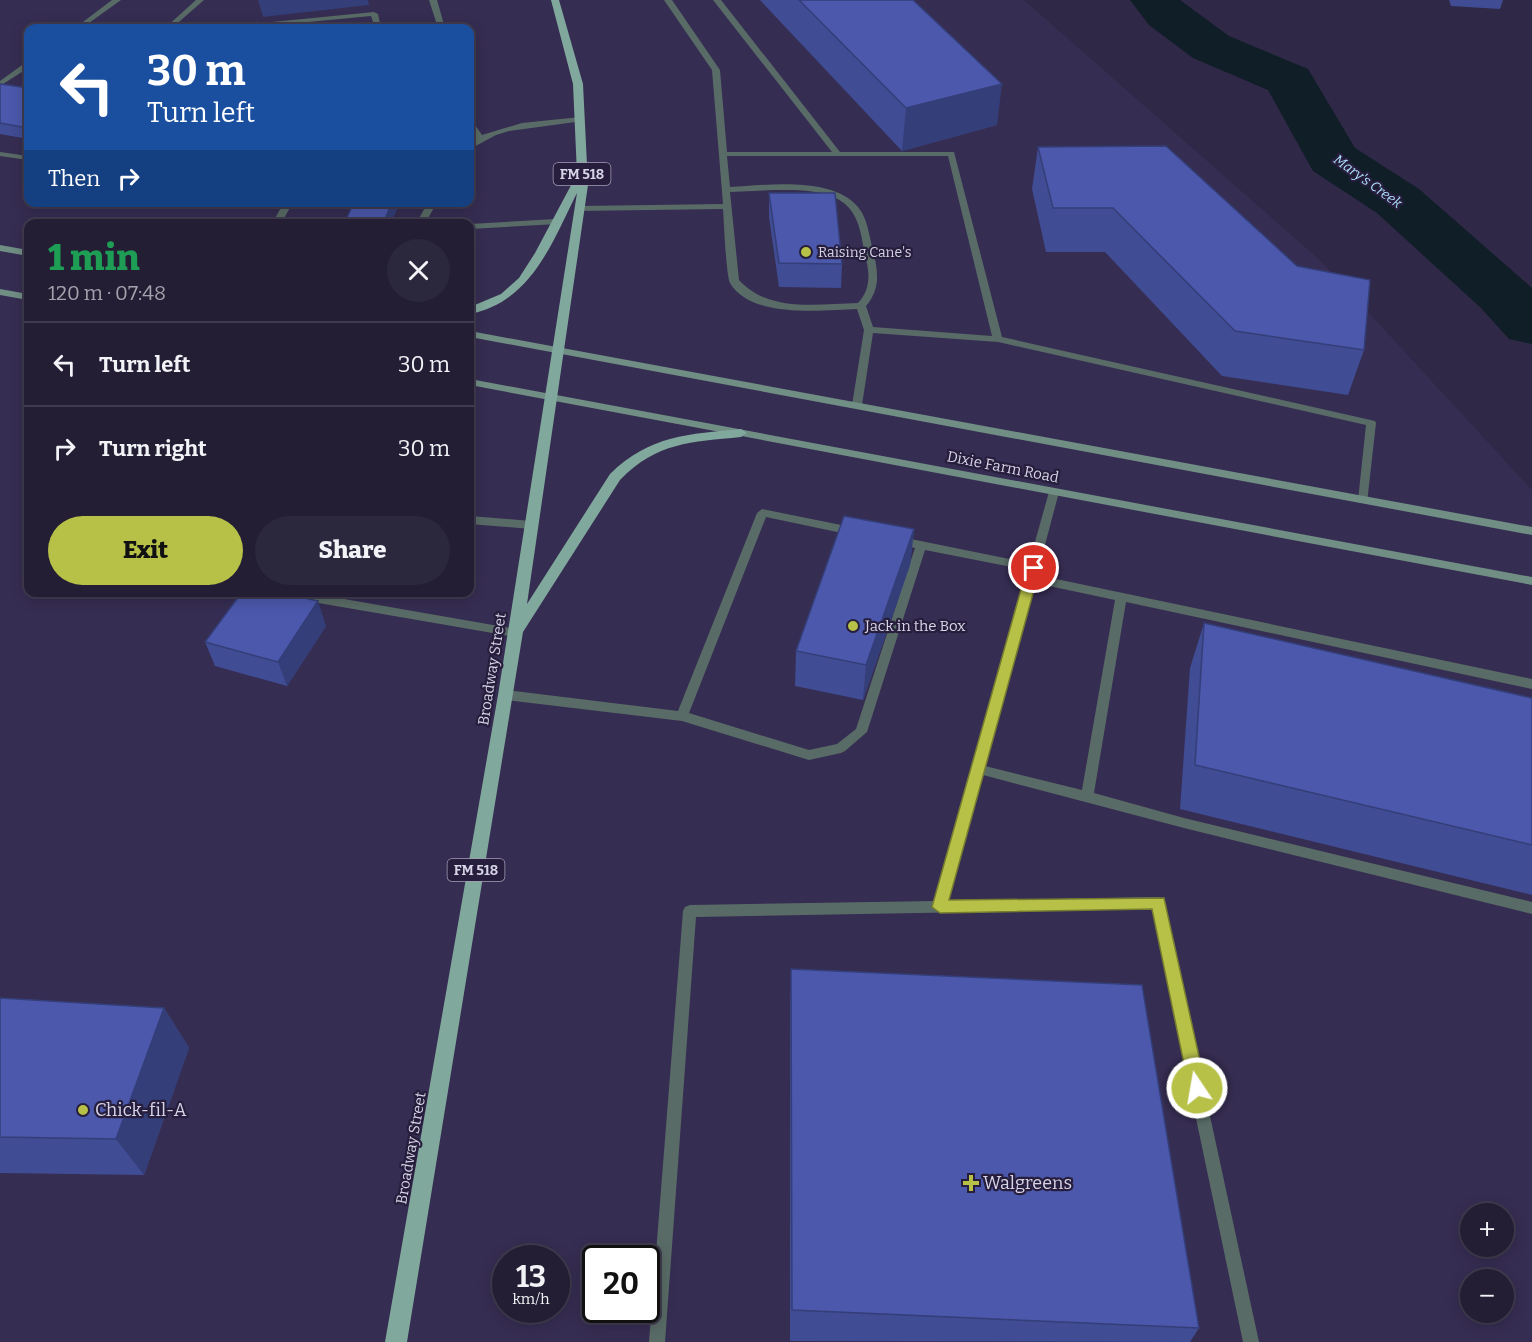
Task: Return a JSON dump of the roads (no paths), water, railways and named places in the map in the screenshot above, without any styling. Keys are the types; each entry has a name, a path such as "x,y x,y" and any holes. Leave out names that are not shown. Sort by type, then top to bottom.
{"main road":[{"name":"Broadway Street","path":"396,1342 506,696 579,209 582,171 578,84 555,0"},
{"path":"474,310 498,301 516,289 529,273 582,171"},
{"path":"2,250 24,253"},
{"path":"0,292 24,296"},
{"path":"474,335 1532,531"},
{"name":"Dixie Farm Road","path":"474,383 1532,581"},
{"path":"516,633 615,477 635,456 660,443 741,434"}],"lane":[{"path":"84,24 117,0"},
{"path":"173,24 200,0"},
{"path":"433,0 441,24"},
{"path":"668,0 716,70 725,190 734,281 739,289 755,301 771,305 861,306 870,297 876,276 860,218 851,205 834,195 805,188 725,190"},
{"path":"717,0 838,154"},
{"path":"271,24 374,14 377,24"},
{"path":"0,86 24,68"},
{"path":"0,86 9,89"},
{"path":"474,143 480,138 520,127 580,119"},
{"path":"474,130 480,138"},
{"path":"0,154 24,157"},
{"path":"722,154 951,154 998,339"},
{"path":"579,209 727,206"},
{"path":"474,227 555,222"},
{"path":"856,405 869,330 861,306"},
{"path":"869,330 998,339 1371,423 1363,500"},
{"path":"940,907 1054,492"},
{"path":"682,716 762,513 864,534"},
{"path":"474,519 531,525"},
{"path":"887,538 1121,597 1532,684"},
{"path":"506,696 682,716 809,754 841,748 861,732 921,545"},
{"path":"307,597 516,633"},
{"path":"1087,796 1121,597"},
{"path":"978,769 1184,823 1532,908"},
{"path":"657,1342 690,911 1158,903 1251,1342"}],"waterway":[{"name":"Mary's Creek","path":"1154,0 1166,15 1211,47 1289,80 1333,159 1398,201 1503,295 1532,325"}],"place":[{"name":"Raising Cane's","path":"806,252"},
{"name":"Jack in the Box","path":"853,626"},
{"name":"Chick-fil-A","path":"83,1110"},
{"name":"Walgreens","path":"971,1183"}]}
